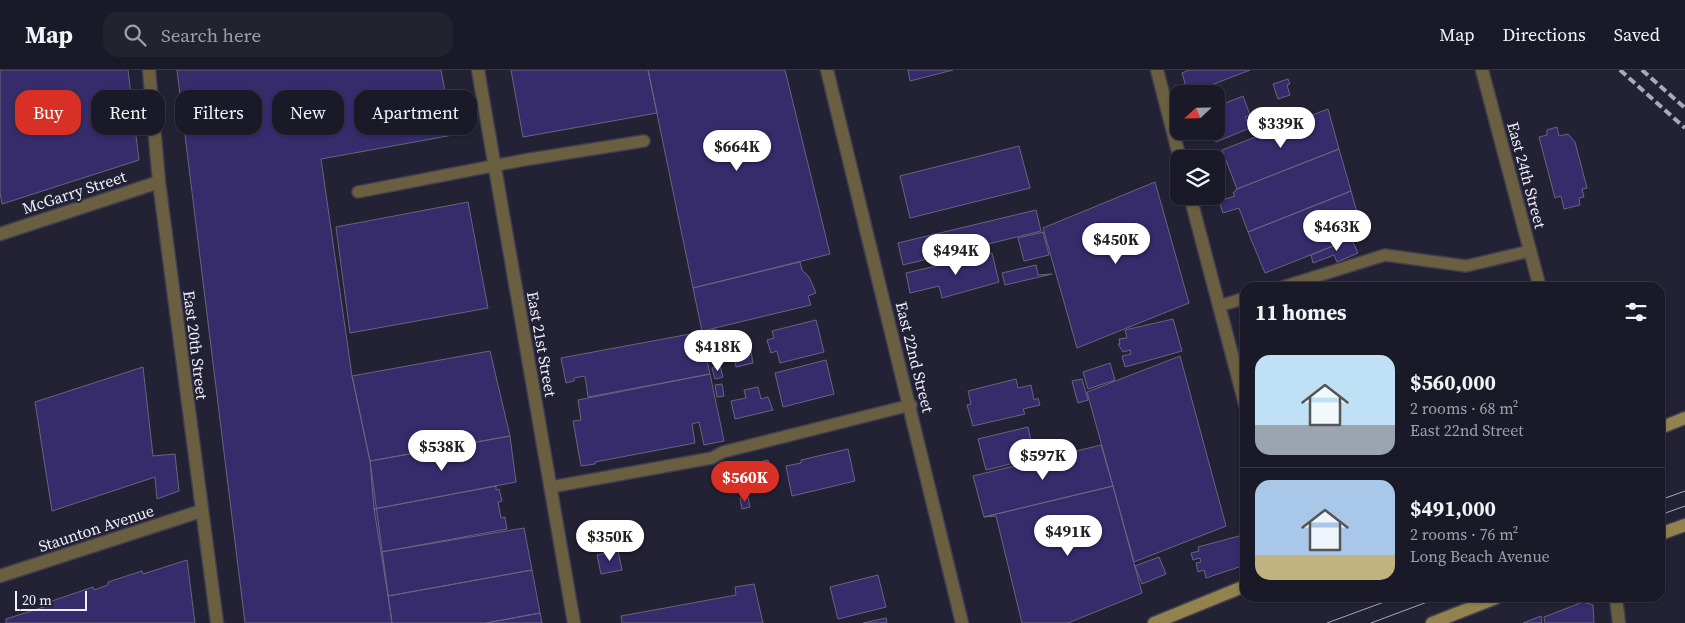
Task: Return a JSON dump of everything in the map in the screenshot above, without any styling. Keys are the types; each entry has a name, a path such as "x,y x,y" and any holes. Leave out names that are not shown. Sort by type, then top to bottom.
{"main road":[{"path":"1665,426 1685,418"},
{"path":"1665,532 1685,525"},
{"path":"1154,623 1240,588"},
{"path":"1432,623 1460,618 1489,602"}],"street":[{"name":"East 20th Street","path":"149,70 159,182 217,623"},
{"name":"East 21st Street","path":"478,70 574,623"},
{"name":"East 22nd Street","path":"827,70 962,623"},
{"path":"1157,70 1178,150"},
{"name":"East 24th Street","path":"1482,70 1538,282"},
{"name":"McGarry Street","path":"0,234 159,182"},
{"path":"1192,205 1240,385"},
{"name":"Staunton Avenue","path":"0,576 201,511"},
{"path":"1616,602 1619,623"}],"lane":[{"path":"358,192 495,165 644,141"},
{"path":"1298,282 1385,255 1466,266 1530,251"},
{"path":"1219,306 1240,300"},
{"path":"551,488 712,458 723,452 910,405"}],"building":[{"path":"0,70 128,70 130,90 91,90 91,135 136,135 139,160 2,204 0,192"},
{"path":"177,70 441,70 445,90 354,90 354,135 453,135 321,159 352,376 370,461 392,623 245,623 185,135 262,135 262,90 179,90"},
{"path":"511,70 648,70 657,113 523,137"},
{"path":"648,70 785,70 830,254 693,288"},
{"path":"908,70 953,70 910,81"},
{"path":"1189,70 1250,70 1211,85 1185,85 1182,73"},
{"path":"1288,79 1290,84 1287,85 1290,95 1278,99 1273,84"},
{"path":"1243,96 1250,115 1245,117 1250,128 1225,138 1225,103"},
{"path":"1328,109 1339,149 1237,189 1225,158 1225,150 1222,150"},
{"path":"1557,127 1559,136 1568,134 1575,142 1587,188 1582,189 1584,197 1579,198 1580,205 1564,209 1561,196 1555,198 1539,137 1547,135 1547,130"},
{"path":"1019,146 1030,188 910,218 900,176"},
{"path":"1339,149 1351,191 1248,232 1239,208 1223,213 1220,205 1225,205 1225,199 1235,196 1233,193 1237,189"},
{"path":"1155,182 1189,303 1077,348 1043,228"},
{"path":"1351,191 1363,234 1265,273 1248,232"},
{"path":"468,202 488,308 350,333 336,227"},
{"path":"1036,210 1041,231 903,265 898,243"},
{"path":"1043,232 1049,255 1024,261 1018,238"},
{"path":"1363,234 1352,240 1358,253 1337,262 1334,255 1313,263 1311,255"},
{"path":"992,253 999,282 942,298 939,286 910,293 906,273"},
{"path":"800,262 802,270 809,277 816,293 808,296 811,305 702,331 693,288"},
{"path":"1036,265 1038,275 1052,274 1005,285 1002,273"},
{"path":"1173,319 1182,351 1125,367 1122,356 1131,354 1130,350 1123,352 1118,344 1120,344 1119,339 1127,338 1125,330"},
{"path":"816,320 824,352 780,363 777,351 771,353 767,340 774,338 772,331"},
{"path":"716,329 720,343 714,344 716,349 711,351 703,332"},
{"path":"701,332 710,374 588,397 585,376 574,378 574,381 566,383 561,358"},
{"path":"750,346 753,363 736,367 733,350"},
{"path":"490,351 510,436 370,461 352,376"},
{"path":"1180,356 1226,526 1134,562 1087,392"},
{"path":"826,360 834,394 783,407 775,373"},
{"path":"1110,363 1115,380 1088,389 1083,372"},
{"path":"720,366 723,377 715,379 712,368"},
{"path":"143,367 153,456 175,454 179,491 157,499 155,477 52,511 35,402"},
{"path":"710,374 724,441 704,445 699,422 692,424 695,443 581,466 573,421 581,420 578,400"},
{"path":"1016,379 1018,388 1031,385 1034,400 1038,398 1040,405 1023,409 1025,414 973,426 967,405 971,404 968,391"},
{"path":"1082,379 1088,400 1078,403 1072,381"},
{"path":"722,384 724,396 717,397 715,385"},
{"path":"758,387 761,399 768,397 773,410 735,419 731,401 746,398 744,390"},
{"path":"1028,427 1032,446 1027,447 1030,459 986,470 978,439"},
{"path":"510,436 516,482 374,509 370,461"},
{"path":"1101,445 1113,486 984,517 973,476"},
{"path":"848,449 855,481 792,496 786,466 801,463 801,460"},
{"path":"768,460 772,475 749,480 746,465"},
{"path":"496,486 496,490 499,489 502,501 498,502 501,518 505,517 507,529 381,552 374,509"},
{"path":"1113,486 1142,593 1068,623 1022,623 996,516 984,517"},
{"path":"748,497 750,507 742,509 740,498"},
{"path":"524,528 532,570 388,596 381,552"},
{"path":"1239,536 1240,567 1206,578 1204,570 1198,572 1196,563 1201,562 1200,558 1193,560 1191,553 1199,551 1198,547"},
{"path":"618,551 622,570 601,574 597,555"},
{"path":"1159,557 1166,574 1142,584 1135,566"},
{"path":"187,560 195,623 6,623 6,619 50,605 49,602 93,587 94,590 108,585 108,582 142,571 143,574"},
{"path":"532,570 540,613 486,623 392,623 388,596"},
{"path":"878,575 886,607 838,619 830,587"},
{"path":"754,584 763,623 622,623 621,616 736,595 735,587"},
{"path":"1583,602 1593,605 1594,623 1545,623 1544,617"},
{"path":"540,613 542,623 486,623"},
{"path":"1541,616 1542,623 1523,623"},
{"path":"886,618 887,623 863,623"}],"tram line":[{"path":"1665,498 1685,491"},
{"path":"1665,513 1685,506"},
{"path":"1327,623 1384,602"},
{"path":"1371,623 1427,602"}],"railway":[{"path":"1620,70 1685,128"},
{"path":"1642,70 1685,108"}]}
